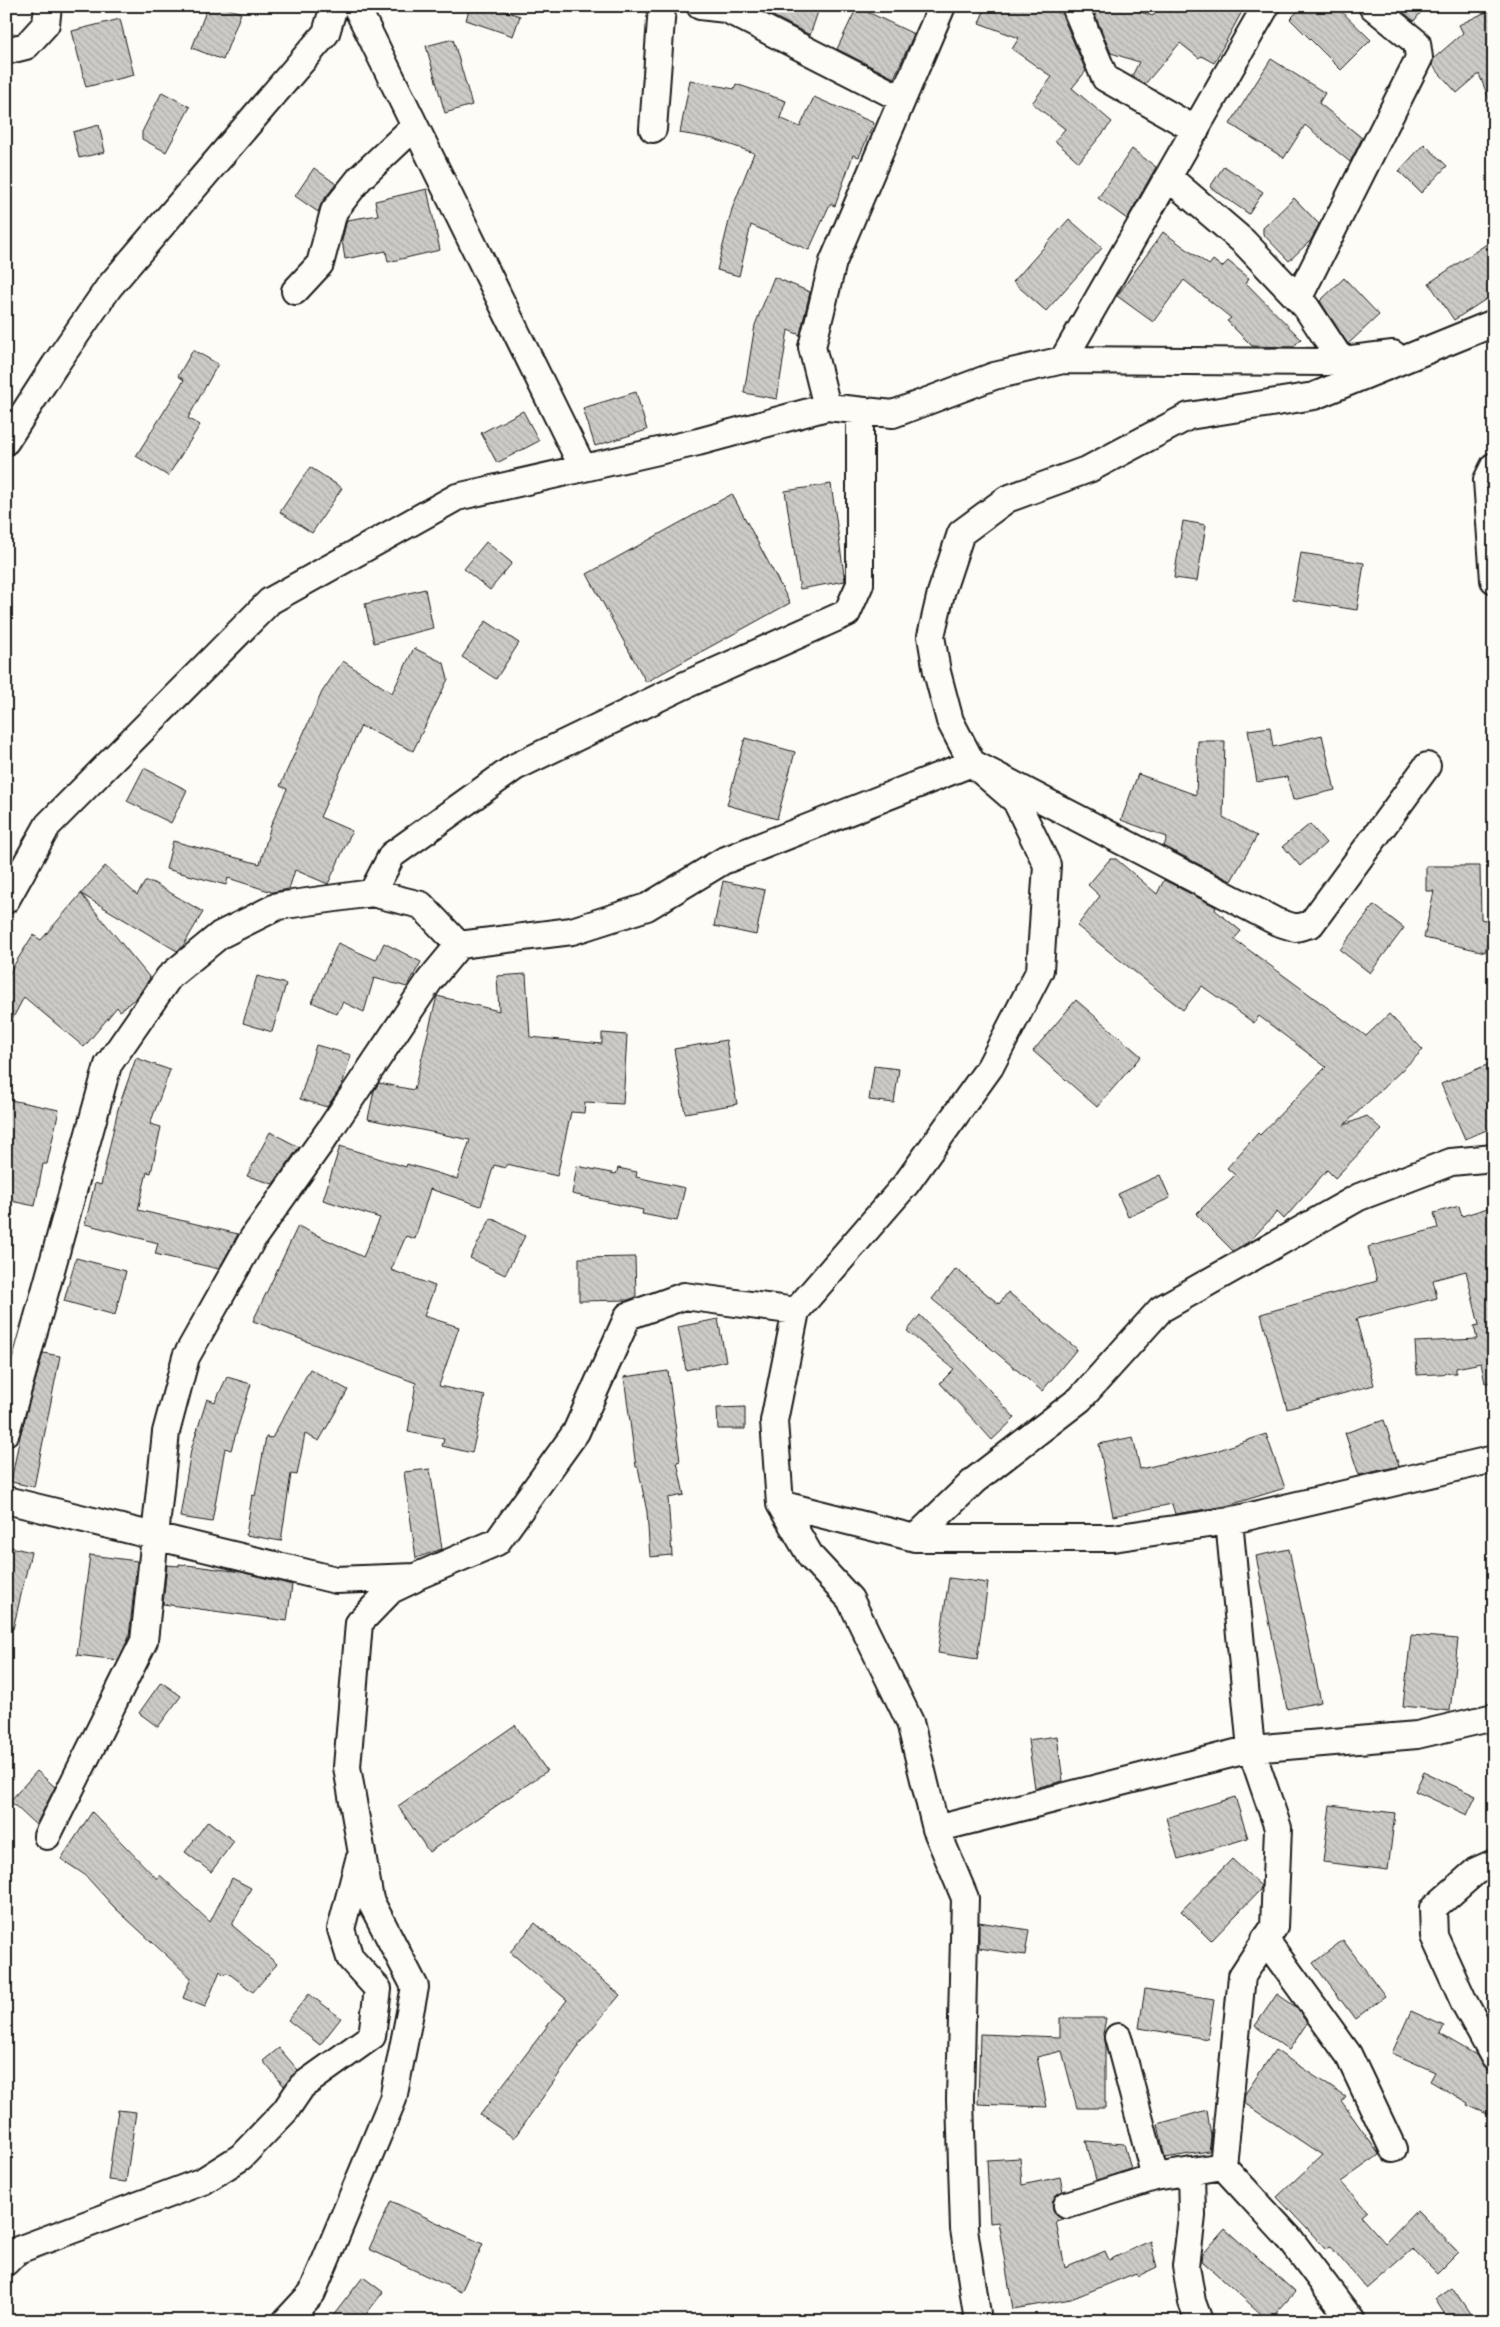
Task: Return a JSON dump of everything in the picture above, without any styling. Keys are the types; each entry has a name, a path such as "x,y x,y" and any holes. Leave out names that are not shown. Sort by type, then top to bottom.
{"street":[{"path":"6,51 26,46 46,24 48,6"},
{"path":"6,441 55,364 109,287 326,33 334,6"},
{"path":"356,6 583,468"},
{"path":"653,129 662,6"},
{"path":"700,6 726,9 902,99"},
{"path":"827,407 812,347 833,262 942,6"},
{"path":"1075,6 1105,78 1196,130"},
{"path":"1063,360 1266,6"},
{"path":"1298,298 1419,58 1417,44 1372,6"},
{"path":"295,292 320,264 334,211 360,178 415,126"},
{"path":"1168,177 1244,242 1298,298 1341,360"},
{"path":"978,2321 964,2229 960,2100 965,1898 936,1829 910,1722 850,1599 811,1557 780,1504 774,1421 796,1311 912,1176 990,1067 1040,970 1047,865 1016,801 972,762 950,721 937,672 931,636 941,593 961,533 1007,499 1089,468 1189,416 1314,396 1494,323"},
{"path":"6,900 48,825 270,601 456,497 698,442 827,407 893,414 994,376 1063,360 1326,362 1426,350"},
{"path":"372,894 392,855 514,767 683,686 848,613 860,584 860,411"},
{"path":"1494,466 1487,480 1494,580"},
{"path":"47,1836 144,1641 166,1432 186,1357 253,1238 331,1128 430,980 459,945 572,931 647,907 723,861 972,762 1277,922 1296,928 1311,924 1427,766"},
{"path":"6,1432 108,1065 168,977 220,935 278,906 372,894 421,905 459,945"},
{"path":"915,1538 974,1480 1080,1399 1161,1309 1359,1197 1451,1162 1494,1158"},
{"path":"286,2321 312,2293 393,2099 415,1987 370,1900 346,1767 359,1623 391,1590 497,1542 576,1432 628,1316 684,1296 796,1311"},
{"path":"780,1504 915,1538 1113,1538 1230,1521 1494,1459"},
{"path":"6,1500 336,1580 415,1577 497,1542"},
{"path":"1230,1521 1251,1749 1278,1828 1274,1927 1242,1976 1223,2166 1290,2239 1352,2321"},
{"path":"936,1829 1251,1749 1417,1735 1494,1717"},
{"path":"6,2262 18,2250 203,2181 240,2157 285,2111 302,2086 372,2036 378,1989 350,1958 341,1929 362,1852"},
{"path":"1494,1863 1476,1871 1433,1909 1434,1936 1464,2002 1494,2057"},
{"path":"1266,1939 1348,2054 1393,2149"},
{"path":"1118,2037 1155,2177"},
{"path":"1067,2205 1155,2177 1223,2166"},
{"path":"1191,2171 1192,2216 1186,2266 1192,2302 1199,2321"}],"building":[{"path":"208,6 222,6 241,13 223,60 192,48"},
{"path":"470,6 490,6 520,16 513,36 466,20"},
{"path":"754,6 820,6 810,35"},
{"path":"986,6 1050,6 1062,15 1086,71 1072,88 1112,122 1079,162 1055,141 1065,129 1032,103 1052,77 1012,49 1019,38 979,23"},
{"path":"1098,6 1123,6 1153,16 1159,6 1245,6 1214,63 1201,56 1199,58 1180,43 1145,84 1132,76 1139,62 1111,53 1095,15"},
{"path":"1303,6 1336,6 1371,40 1341,70 1290,19"},
{"path":"1396,6 1426,6 1414,21"},
{"path":"857,7 914,34 894,78 837,49"},
{"path":"1494,8 1493,109 1479,74 1457,93 1432,65 1433,59 1463,33 1459,25"},
{"path":"120,19 134,75 86,87 72,31"},
{"path":"453,39 472,105 445,113 426,46"},
{"path":"1271,59 1325,93 1319,103 1362,138 1350,162 1305,125 1284,158 1230,124"},
{"path":"690,80 734,89 736,84 786,101 780,118 800,127 814,97 874,123 859,157 853,155 835,206 830,204 809,250 751,225 739,276 717,270 732,209 754,153 714,139 680,133"},
{"path":"162,92 190,107 166,152 142,139 142,132"},
{"path":"99,125 105,152 79,158 73,132"},
{"path":"1424,144 1447,166 1421,193 1399,171"},
{"path":"1132,149 1156,167 1127,219 1098,198"},
{"path":"1224,166 1263,192 1249,214 1210,187"},
{"path":"314,168 336,184 322,202 318,212 295,196"},
{"path":"427,189 440,250 388,262 386,251 345,259 342,240 347,220 378,215 375,201"},
{"path":"1294,198 1319,224 1311,240 1289,261 1263,234 1263,228"},
{"path":"1069,219 1102,248 1046,311 1013,282"},
{"path":"1163,232 1209,265 1213,260 1222,267 1228,261 1249,278 1246,283 1301,339 1293,347 1252,346 1227,321 1231,318 1184,280 1153,322 1117,296"},
{"path":"1494,239 1494,294 1454,320 1429,283"},
{"path":"774,277 810,292 800,335 788,330 777,399 744,393 755,325"},
{"path":"1344,278 1379,315 1348,344 1320,301"},
{"path":"193,350 218,364 188,418 200,425 168,476 136,456 184,380 178,376"},
{"path":"636,392 647,430 595,446 583,408"},
{"path":"523,411 539,441 497,463 481,433"},
{"path":"310,467 342,488 312,533 280,512"},
{"path":"831,484 845,581 800,589 785,491"},
{"path":"732,494 790,603 646,682 587,574"},
{"path":"1183,521 1206,525 1197,581 1174,578"},
{"path":"486,542 512,563 490,590 464,569"},
{"path":"1301,553 1364,563 1357,610 1293,600"},
{"path":"425,589 433,628 374,643 365,604"},
{"path":"486,621 519,643 496,679 462,657"},
{"path":"414,648 444,663 448,679 413,751 361,726 320,817 352,831 328,884 295,870 289,889 272,892 228,878 226,885 166,869 173,841 260,864 271,825 287,789 280,786 322,692 343,661 392,693"},
{"path":"1270,727 1273,747 1322,735 1335,790 1293,800 1287,777 1257,782 1248,730"},
{"path":"745,738 795,752 777,819 727,805"},
{"path":"1198,741 1225,741 1223,817 1257,836 1231,881 1164,846 1167,837 1121,820 1138,774 1196,795"},
{"path":"144,768 187,790 171,823 127,801"},
{"path":"1310,824 1326,843 1300,866 1283,846"},
{"path":"1110,859 1116,859 1157,894 1164,880 1216,907 1215,910 1241,931 1234,939 1366,1036 1389,1014 1423,1050 1344,1125 1367,1116 1382,1130 1335,1178 1327,1170 1284,1219 1277,1212 1250,1241 1233,1251 1196,1214 1235,1175 1227,1168 1258,1133 1260,1135 1326,1067 1259,1016 1254,1023 1202,986 1183,1010 1077,926 1100,896 1088,885"},
{"path":"105,866 137,895 145,882 152,882 203,912 183,946 177,951 81,894 150,978 137,997 120,1011 117,1007 84,1047 24,997 6,1031 6,980 14,965 33,935 41,940"},
{"path":"1426,866 1480,866 1481,919 1492,922 1485,952 1424,938 1434,891 1426,891"},
{"path":"723,881 765,890 756,935 714,926"},
{"path":"1374,905 1404,928 1370,973 1340,950"},
{"path":"338,943 376,960 384,943 421,962 407,987 374,978 364,1012 343,1002 337,1014 312,1002"},
{"path":"526,974 530,1037 602,1044 602,1033 627,1035 623,1104 585,1102 584,1113 571,1112 557,1176 507,1164 505,1168 494,1165 481,1206 430,1189 415,1239 406,1236 391,1270 435,1286 424,1316 459,1327 439,1386 485,1396 472,1453 442,1446 444,1439 408,1432 416,1383 253,1321 298,1226 363,1257 380,1218 323,1200 340,1146 406,1167 407,1164 457,1179 470,1140 368,1119 374,1091 379,1083 414,1090 437,996 499,1011 497,976"},
{"path":"257,976 286,984 272,1032 243,1023"},
{"path":"1076,1000 1141,1056 1097,1107 1033,1051"},
{"path":"726,1040 737,1104 685,1113 674,1049"},
{"path":"316,1045 351,1055 342,1085 327,1107 300,1099"},
{"path":"136,1058 170,1070 150,1124 161,1127 151,1173 147,1172 138,1210 238,1234 219,1269 155,1254 158,1243 85,1224 95,1183 101,1185 118,1109"},
{"path":"1494,1062 1494,1127 1465,1139 1441,1084"},
{"path":"874,1066 899,1069 894,1103 869,1100"},
{"path":"6,1099 59,1110 47,1164 43,1164 35,1206 6,1200"},
{"path":"270,1132 299,1147 273,1184 247,1176"},
{"path":"577,1166 616,1174 618,1168 637,1172 636,1177 685,1188 677,1221 642,1214 643,1210 572,1194"},
{"path":"1160,1175 1170,1198 1128,1217 1118,1194"},
{"path":"1459,1206 1462,1216 1494,1206 1494,1382 1485,1383 1481,1363 1456,1368 1456,1373 1417,1375 1415,1342 1477,1339 1474,1326 1479,1325 1466,1271 1433,1280 1437,1298 1356,1319 1374,1385 1287,1409 1261,1314 1377,1281 1368,1247 1438,1228 1434,1213"},
{"path":"491,1218 525,1236 505,1275 470,1258"},
{"path":"635,1257 636,1297 628,1300 579,1301 579,1258"},
{"path":"76,1258 126,1271 115,1315 64,1301"},
{"path":"956,1269 999,1304 1008,1292 1077,1349 1042,1391 932,1299"},
{"path":"920,1315 1015,1418 992,1440 940,1383 954,1369 907,1331"},
{"path":"718,1319 726,1361 686,1370 678,1327"},
{"path":"43,1353 60,1356 34,1487 11,1482 20,1436"},
{"path":"310,1369 348,1390 319,1441 305,1434 297,1475 291,1474 281,1541 246,1535 252,1495 255,1496 266,1437 272,1438"},
{"path":"668,1371 680,1461 677,1462 684,1495 668,1498 672,1555 650,1557 647,1512 638,1467 636,1467 624,1377"},
{"path":"227,1377 251,1384 231,1450 225,1448 212,1522 180,1517 191,1450 207,1399 215,1402"},
{"path":"745,1407 745,1429 718,1429 717,1408"},
{"path":"1384,1420 1399,1466 1359,1475 1345,1433"},
{"path":"1266,1434 1285,1488 1226,1506 1175,1514 1172,1504 1113,1516 1099,1444 1133,1437 1140,1469 1213,1452"},
{"path":"430,1469 442,1549 416,1558 404,1472"},
{"path":"6,1546 31,1552 13,1629 6,1628"},
{"path":"1289,1549 1321,1702 1287,1709 1256,1556"},
{"path":"90,1555 137,1561 129,1637 118,1660 77,1655"},
{"path":"179,1564 241,1572 292,1585 287,1621 163,1604 167,1565 179,1566"},
{"path":"949,1578 988,1583 977,1659 938,1653"},
{"path":"1411,1635 1458,1639 1450,1711 1403,1706"},
{"path":"161,1682 181,1696 158,1727 139,1713"},
{"path":"515,1725 547,1771 429,1852 398,1806"},
{"path":"1057,1736 1063,1781 1035,1788 1028,1740"},
{"path":"37,1771 55,1787 36,1825 10,1801"},
{"path":"1424,1772 1476,1796 1467,1815 1415,1791"},
{"path":"1235,1797 1248,1838 1178,1859 1166,1818"},
{"path":"1330,1805 1395,1813 1388,1870 1323,1862"},
{"path":"92,1812 157,1879 160,1875 210,1922 232,1878 251,1888 232,1925 277,1964 253,1992 227,1972 224,1975 220,1971 205,2007 183,1998 191,1978 114,1907 85,1875 61,1859"},
{"path":"208,1821 234,1841 211,1872 185,1852"},
{"path":"1232,1859 1261,1886 1260,1890 1211,1941 1181,1911"},
{"path":"979,1922 1029,1930 1025,1955 979,1948"},
{"path":"535,1923 620,1995 578,2045 514,2138 480,2115 567,2000 510,1952"},
{"path":"1343,1940 1385,1996 1355,2019 1313,1963"},
{"path":"1145,1989 1214,2000 1208,2039 1139,2028"},
{"path":"309,1994 341,2018 320,2045 288,2020"},
{"path":"1277,1994 1296,2007 1307,2023 1289,2050 1255,2026"},
{"path":"1411,2011 1444,2026 1440,2034 1476,2055 1486,2070 1494,2072 1494,2117 1467,2105 1468,2103 1430,2081 1435,2072 1392,2053"},
{"path":"1060,2018 1106,2018 1103,2034 1105,2048 1105,2108 1077,2108 1062,2051 1037,2057 1047,2107 978,2104 980,2034 1060,2037"},
{"path":"279,2048 298,2070 284,2086 263,2061"},
{"path":"1275,2050 1346,2097 1342,2102 1379,2155 1341,2182 1367,2211 1361,2216 1385,2243 1417,2210 1458,2252 1437,2273 1413,2249 1367,2289 1330,2246 1326,2249 1277,2197 1322,2155 1244,2103 1245,2094"},
{"path":"118,2110 136,2112 126,2182 108,2180"},
{"path":"1207,2110 1211,2137 1209,2151 1165,2158 1158,2124"},
{"path":"1086,2141 1124,2144 1131,2169 1096,2180"},
{"path":"1020,2158 1022,2185 1060,2177 1063,2191 1056,2195 1052,2202 1053,2210 1057,2216 1063,2219 1056,2221 1065,2268 1105,2251 1109,2260 1150,2241 1157,2267 1138,2276 1136,2273 1071,2299 1013,2309 998,2222 990,2223 987,2160"},
{"path":"391,2201 483,2244 461,2292 369,2249"},
{"path":"1225,2229 1295,2292 1269,2321 1202,2261 1203,2254"},
{"path":"363,2277 383,2292 361,2321 329,2321"},
{"path":"1452,2287 1475,2321 1449,2321 1435,2299"}]}
